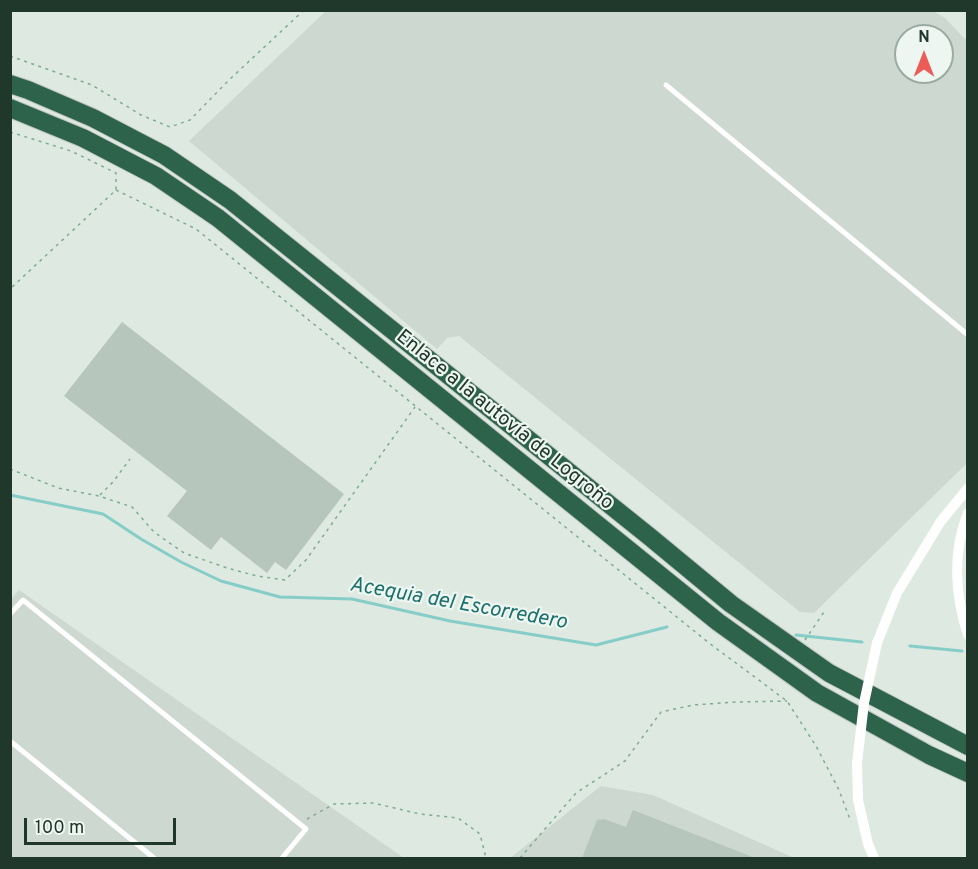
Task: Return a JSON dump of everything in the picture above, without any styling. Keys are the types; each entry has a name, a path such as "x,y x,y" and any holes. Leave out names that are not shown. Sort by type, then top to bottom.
{"highway":[{"name":"Enlace a la autovía de Logroño","path":"10,84 104,123 164,155 230,200 731,604 829,673 968,746"},
{"name":"Enlace a la autovía de Logroño","path":"10,108 83,138 156,176 218,218 718,622 817,693 929,755 968,772"}],"street":[{"path":"874,858 868,844 858,800 857,763 864,703 877,643 897,593 941,521 968,488"},
{"path":"968,513 962,532 957,566 958,596 968,635"}],"lane":[{"path":"666,85 968,334"},
{"path":"675,588 690,570"},
{"path":"10,614 22,600 306,829 282,858"},
{"path":"10,741 154,858"}],"path":[{"path":"10,56 92,85 141,115 170,127 190,120 304,10"},
{"path":"10,132 71,151 116,173 116,190 10,289"},
{"path":"116,190 196,229 709,643 787,701 816,746 839,790 849,819 868,844"},
{"path":"10,469 58,488 99,496 132,507 154,532 184,553 227,568 285,580 306,560 415,406"},
{"path":"99,496 130,459"},
{"path":"805,640 824,612"},
{"path":"520,858 576,793 625,761 662,712 693,705 787,701"},
{"path":"298,824 334,804 373,803 420,814 458,818 480,834 486,858"}],"shaded area":[{"path":"326,11 933,11 945,18 951,24 894,24 894,84 954,84 954,27 967,41 967,463 814,613 800,612 459,336 447,338 437,349 189,141"},
{"path":"19,590 404,858 11,858 10,600"},
{"path":"601,786 653,795 792,858 510,858"}],"building":[{"path":"122,322 344,494 286,570 275,562 267,573 221,537 211,550 167,516 187,491 64,396"},
{"path":"633,810 755,858 582,858 597,820 604,819 626,827"}],"waterway":[{"name":"Acequia del Escorredero","path":"10,495 103,514 181,562 221,581 280,597 352,599 450,621 596,645 667,627"},
{"name":"Acequia del Escorredero","path":"796,635 862,642"},
{"name":"Acequia del Escorredero","path":"910,646 962,651"}]}
